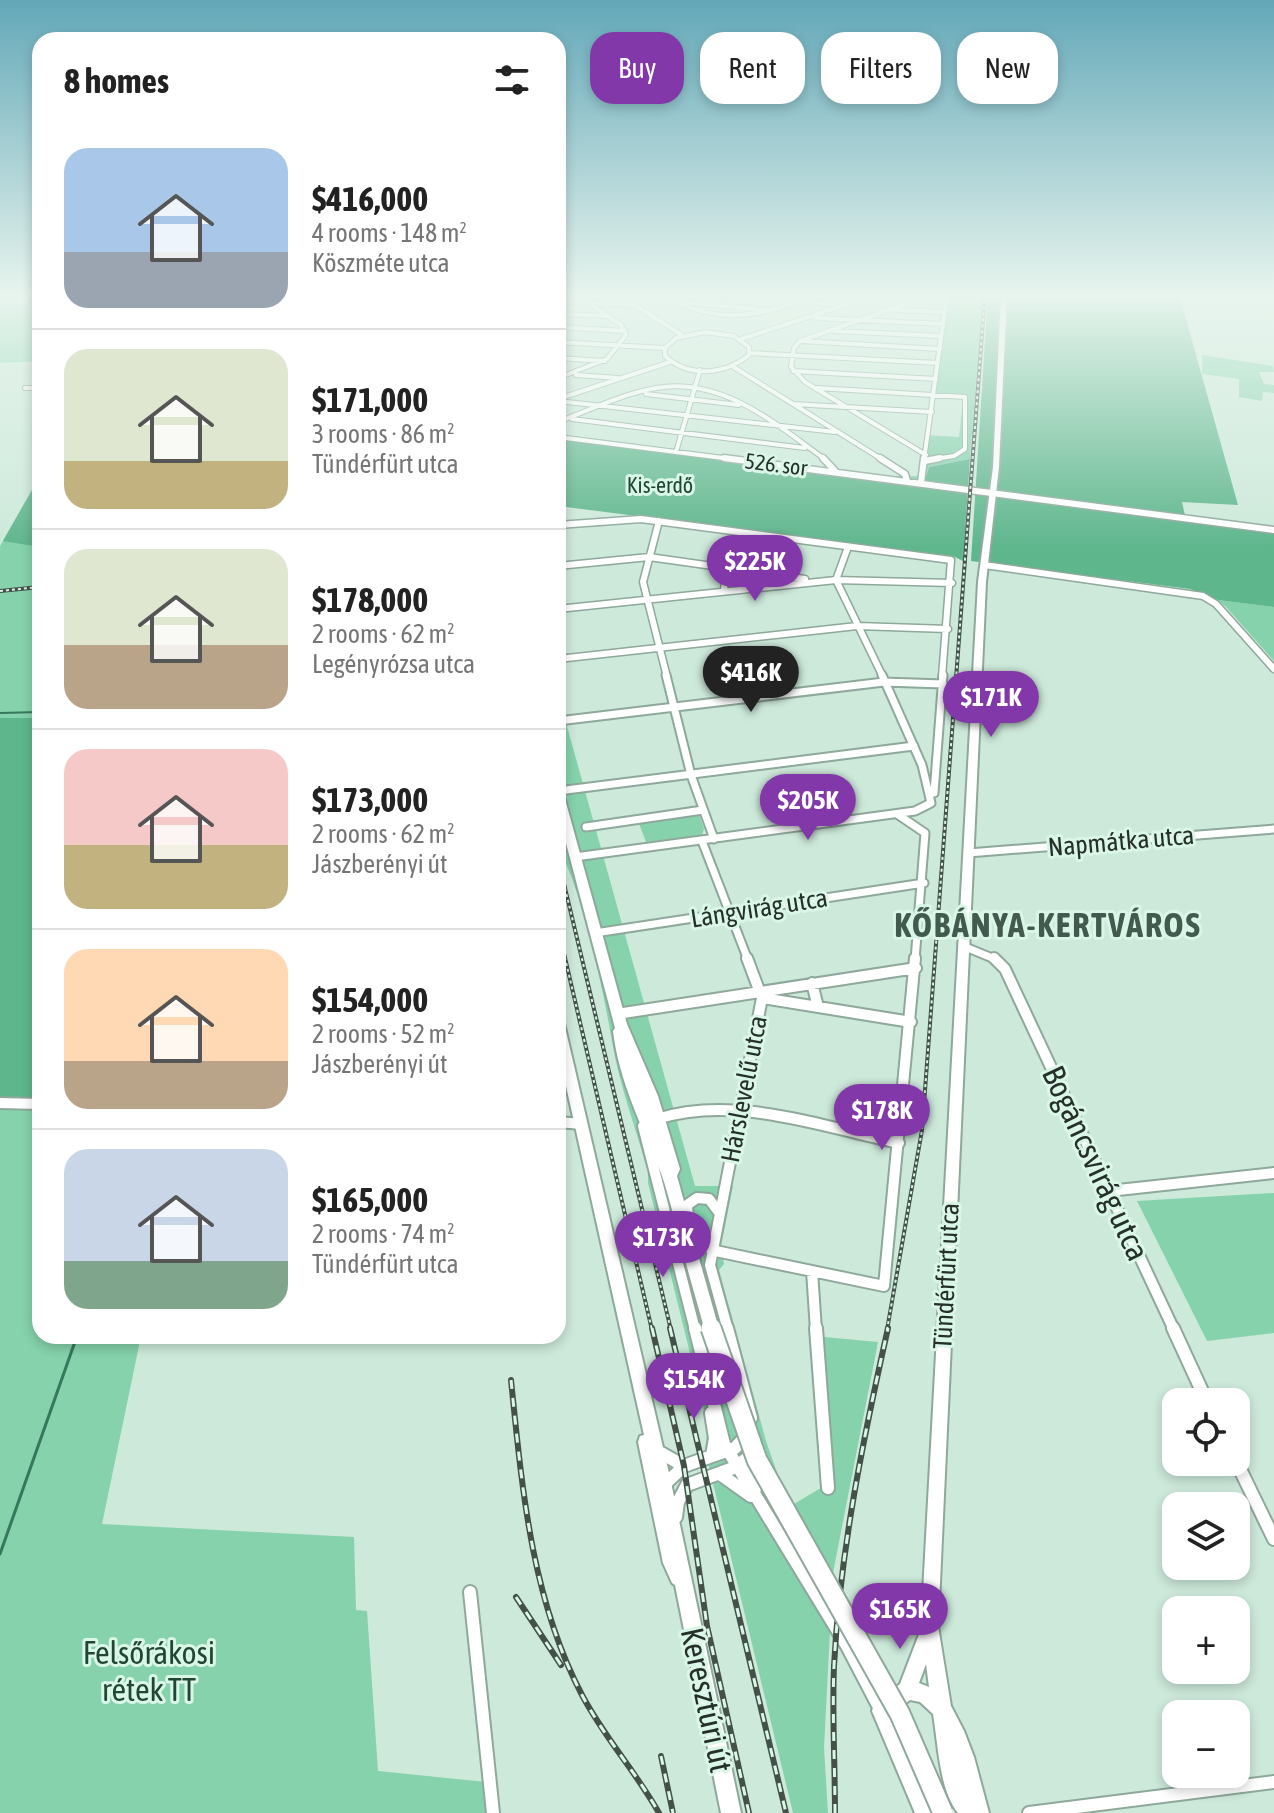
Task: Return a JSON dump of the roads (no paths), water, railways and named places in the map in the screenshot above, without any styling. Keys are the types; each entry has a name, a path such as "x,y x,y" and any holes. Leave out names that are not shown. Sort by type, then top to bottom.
{"main road":[{"path":"566,823 618,1019 669,1176 719,1357 757,1460 893,1701 943,1813"},
{"path":"618,1019 621,1049 636,1099 651,1128"}],"street":[{"path":"566,397 621,379"},
{"path":"676,452 698,379"},
{"path":"752,379 905,474 907,481"},
{"path":"802,379 814,388 925,458 954,456 965,449 962,442 966,398 814,388"},
{"path":"921,483 935,395 936,379 929,379"},
{"name":"Tündérfürt utca","path":"971,1813 961,1802 953,1781 929,1626 984,565 993,495 999,379"},
{"path":"567,419 671,386 726,394 835,467 836,472"},
{"path":"25,388 32,388"},
{"path":"641,394 744,405"},
{"path":"566,401 835,432"},
{"path":"791,404 932,412"},
{"path":"567,419 807,448"},
{"name":"526. sor","path":"566,438 1274,530"},
{"path":"566,524 618,519 659,521 951,560 952,583 933,794 928,806 897,814 575,857"},
{"path":"659,521 643,574 691,775 714,839"},
{"path":"848,547 836,580 914,746 933,794"},
{"path":"566,565 649,557 822,581"},
{"path":"984,565 1203,596 1216,604 1274,669"},
{"path":"724,591 726,568"},
{"path":"566,608 836,580 952,583"},
{"path":"566,658 857,626 948,629"},
{"path":"566,720 884,682 943,684"},
{"path":"566,791 914,746"},
{"path":"586,827 703,810"},
{"path":"711,1250 884,1286 927,837 920,828 897,814"},
{"name":"Napmátka utca","path":"968,853 1274,829"},
{"name":"Hárslevelű utca","path":"702,841 762,995 711,1250 712,1279 750,1412 754,1444 742,1464"},
{"name":"Lángvirág utca","path":"595,933 924,883"},
{"name":"Bogáncsvirág utca","path":"963,946 996,959 1005,969 1200,1388"},
{"path":"618,1019 762,995 812,983 916,968"},
{"path":"812,983 818,1007"},
{"path":"762,995 911,1022"},
{"name":"Keresztúri út","path":"566,1057 653,1437 661,1492"},
{"path":"0,1103 32,1104"},
{"path":"712,1456 715,1438 705,1377 651,1128 695,1110 741,1112 899,1143"},
{"path":"566,1123 582,1124"},
{"path":"1109,1191 1274,1173"},
{"path":"690,1252 692,1234 686,1208 693,1200 724,1189"},
{"path":"705,1198 719,1212"},
{"path":"812,1271 828,1488"},
{"name":"Keresztúri út","path":"631,1343 634,1387 682,1578 731,1813"},
{"path":"705,1377 727,1451 742,1464 760,1504 847,1646 881,1711 925,1813"},
{"path":"661,1492 684,1466 727,1451 744,1440 750,1412"},
{"path":"653,1437 663,1456 684,1466"},
{"path":"661,1492 742,1464"},
{"path":"720,1474 760,1504"},
{"path":"1243,1476 1274,1539"},
{"path":"682,1578 683,1554 676,1514 687,1485"},
{"path":"470,1592 493,1813"},
{"name":"Tündérfürt utca","path":"907,1690 929,1626"},
{"path":"881,1711 907,1690 928,1694 944,1709"},
{"name":"Tündérfürt utca","path":"944,1709 962,1751 979,1813"},
{"path":"1029,1813 1274,1782"}],"waterway":[{"path":"0,713 32,712"},
{"path":"0,1554 74,1344"}],"railway":[{"path":"887,1330 922,1130 979,379"},
{"path":"0,591 32,588"},
{"path":"566,892 671,1330"},
{"path":"566,962 652,1330"},
{"path":"652,1328 684,1466 707,1626 749,1813"},
{"path":"670,1328 786,1813"},
{"path":"835,1813 833,1684 841,1580 862,1454 888,1328"},
{"path":"511,1380 525,1501 540,1581 551,1620 582,1695 659,1813"},
{"path":"516,1597 561,1665"},
{"path":"661,1756 673,1813"}],"district":[{"name":"KŐBÁNYA-KERTVÁROS","path":"1048,924"}],"park label":[{"name":"Kis-erdő","path":"660,485"},
{"name":"Felsőrákosi rétek TT","path":"149,1670"}]}
